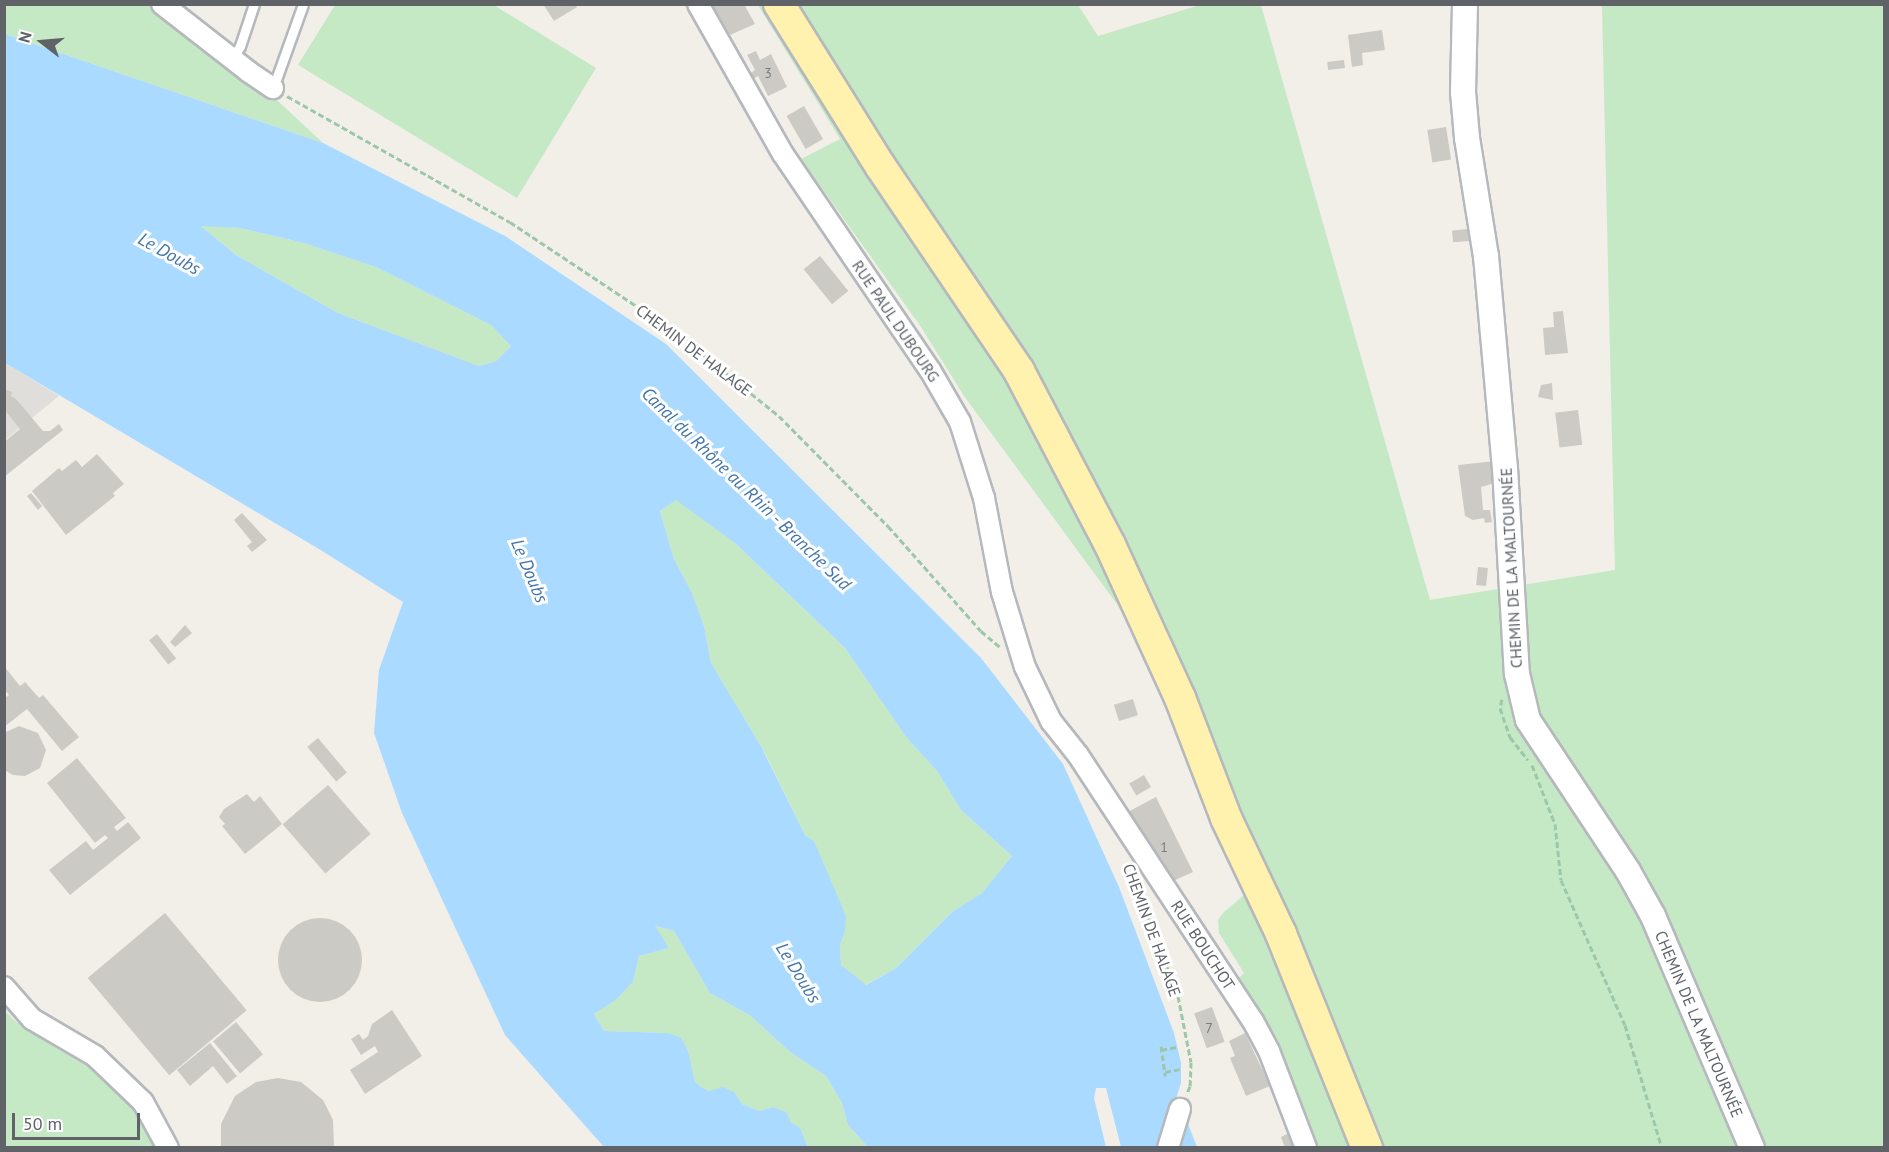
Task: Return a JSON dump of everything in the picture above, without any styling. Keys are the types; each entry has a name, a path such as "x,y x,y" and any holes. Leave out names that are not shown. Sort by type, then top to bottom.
{"main road":[{"path":"779,4 881,167 1019,370 1110,545 1180,698 1226,818 1281,934 1367,1148"}],"street":[{"path":"162,4 273,88"},
{"name":"RUE PAUL DUBOURG","path":"698,4 783,154 930,370 960,422 984,498 1002,592 1025,667 1051,721 1078,755"},
{"name":"CHEMIN DE LA MALTOURNÉE","path":"1465,4 1463,92 1467,138 1486,256 1506,468 1516,674 1528,720 1628,871 1653,916 1752,1148"},
{"name":"RUE BOUCHOT","path":"1078,755 1253,1022 1269,1051 1306,1148"},
{"path":"4,987 32,1018 94,1056 144,1102 168,1148"},
{"path":"1168,1148 1180,1109"}],"lane":[{"path":"233,58 240,46 254,4"},
{"path":"273,88 303,4"}],"path":[{"name":"CHEMIN DE HALAGE","path":"273,88 510,222 674,331 779,416 888,526 981,632 1025,667"},
{"path":"1516,674 1505,685 1500,708 1510,737 1532,764 1556,824 1561,880 1625,1024 1662,1148"},
{"name":"CHEMIN DE HALAGE","path":"1132,873 1178,996 1191,1062 1190,1086 1180,1109"},
{"path":"1177,1047 1161,1048 1165,1074 1180,1069"}],"shaded area":[{"path":"5,363 59,396 5,440"}],"green space":[{"path":"492,4 596,68 517,198 298,65 335,5"},
{"path":"4,5 175,5 323,143 5,34"},
{"path":"758,5 1078,5 1098,36 1200,5 1261,5 1430,600 1615,570 1602,5 1884,5 1884,1147 1315,1147 1236,981 1244,973 1219,933 1218,920 1223,913 1267,875 1208,728 964,396 921,327 801,159 840,139"},
{"path":"200,225 240,228 304,243 376,267 491,325 511,346 496,361 479,366 338,313 236,255"},
{"path":"676,499 735,543 845,648 906,737 937,771 961,810 1012,856 982,893 952,912 896,968 865,985 841,965 840,945 845,931 814,841 805,835 766,755 711,663 704,626 692,593 674,559 660,511"},
{"path":"654,926 674,931 710,993 751,1016 790,1052 826,1076 842,1103 848,1125 868,1147 808,1147 800,1129 773,1107 759,1111 742,1104 735,1093 709,1091 701,1087 695,1081 688,1051 667,1033 604,1031 594,1014 616,1000 633,982 639,956 669,948"},
{"path":"4,1010 15,1021 87,1065 132,1106 155,1147 5,1147"}],"water":[{"path":"5,34 323,143 505,236 666,344 981,658 1063,764 1119,887 1174,1033 1181,1063 1181,1083 1173,1108 1188,1124 1197,1147 1121,1147 1106,1088 1096,1088 1094,1098 1106,1147 868,1147 848,1125 842,1103 826,1076 790,1052 751,1016 710,993 674,931 655,926 669,948 639,956 633,982 616,1000 594,1014 604,1031 667,1033 681,1038 688,1051 695,1081 701,1087 709,1091 723,1087 735,1093 742,1104 759,1111 773,1107 787,1113 791,1123 800,1128 808,1147 604,1147 505,1035 402,813 374,733 379,670 403,602 319,549 5,363","holes":["201,226 240,228 304,243 376,267 491,325 511,346 496,361 479,366 338,313 236,255","676,500 735,543 845,648 906,737 937,771 961,810 1012,856 982,893 952,912 896,968 866,985 841,965 840,945 845,931 846,916 814,841 805,835 762,748 711,663 704,626 692,593 674,559 660,511"]}],"building":[{"path":"543,4 575,4 577,7 554,21"},
{"path":"712,4 744,4 755,24 730,35"},
{"path":"1382,30 1385,50 1362,53 1363,65 1352,67 1348,35"},
{"path":"756,51 760,60 771,54 787,87 768,96 758,76 753,79 751,73 755,70 747,55"},
{"path":"1344,60 1345,68 1328,70 1327,62"},
{"path":"804,106 823,139 806,149 787,116"},
{"path":"1446,127 1451,160 1432,163 1427,130"},
{"path":"1468,229 1469,241 1453,242 1452,230"},
{"path":"820,256 848,291 832,304 804,269"},
{"path":"1563,311 1568,353 1545,355 1543,328 1554,327 1553,312"},
{"path":"1552,383 1553,400 1538,397 1541,385"},
{"path":"4,389 12,392 11,396 43,431 50,431 59,424 63,430 4,477 4,442 20,429 4,409"},
{"path":"1578,410 1582,445 1559,448 1555,413"},
{"path":"97,454 124,484 113,493 115,496 66,535 32,491 59,468 62,471 76,460 82,467"},
{"path":"1495,461 1498,482 1481,487 1483,510 1490,510 1492,522 1485,523 1484,518 1473,520 1465,516 1458,465"},
{"path":"31,493 42,506 38,510 27,496"},
{"path":"242,513 267,540 252,552 247,546 252,542 234,520"},
{"path":"1478,567 1488,568 1486,586 1476,585"},
{"path":"185,625 192,633 175,647 170,642"},
{"path":"157,634 176,658 168,665 149,640"},
{"path":"4,666 20,686 25,682 39,698 43,695 79,737 62,751 27,709 4,727 4,699 9,695 4,689"},
{"path":"1133,699 1138,715 1119,721 1114,705"},
{"path":"19,726 38,733 46,750 40,768 25,776 13,775 4,770 4,733"},
{"path":"318,738 347,772 336,781 307,747"},
{"path":"77,758 126,818 114,827 117,831 128,822 141,838 70,895 49,870 86,841 93,850 108,838 105,835 95,843 47,783"},
{"path":"1144,775 1151,787 1136,796 1129,784"},
{"path":"328,785 371,834 325,873 283,824"},
{"path":"247,794 254,802 260,796 282,824 245,854 222,826 225,824 219,817 224,809"},
{"path":"1156,797 1193,872 1171,882 1126,813"},
{"path":"165,913 247,1010 169,1075 88,978"},
{"path":"320,918 336,921 350,930 359,944 362,960 359,976 350,990 336,999 320,1002 304,999 290,990 281,976 278,960 281,944 290,930 304,921"},
{"path":"1212,1007 1225,1042 1207,1048 1194,1013"},
{"path":"392,1010 422,1056 365,1094 350,1070 378,1052 375,1046 361,1055 351,1039 359,1034 363,1040 368,1036 372,1024"},
{"path":"236,1022 263,1054 240,1073 213,1041"},
{"path":"1245,1033 1270,1086 1246,1096 1230,1058 1235,1056 1229,1041"},
{"path":"210,1043 237,1076 227,1084 213,1066 190,1086 177,1070"},
{"path":"278,1078 301,1082 323,1100 333,1120 334,1148 221,1148 221,1124 235,1096 256,1082"},
{"path":"1291,1132 1298,1148 1285,1148 1281,1137"}],"water label":[{"name":"Le Doubs","path":"169,254"},
{"name":"Canal du Rhône au Rhin - Branche Sud","path":"746,489"},
{"name":"Le Doubs","path":"529,571"},
{"name":"Le Doubs","path":"798,973"}]}
